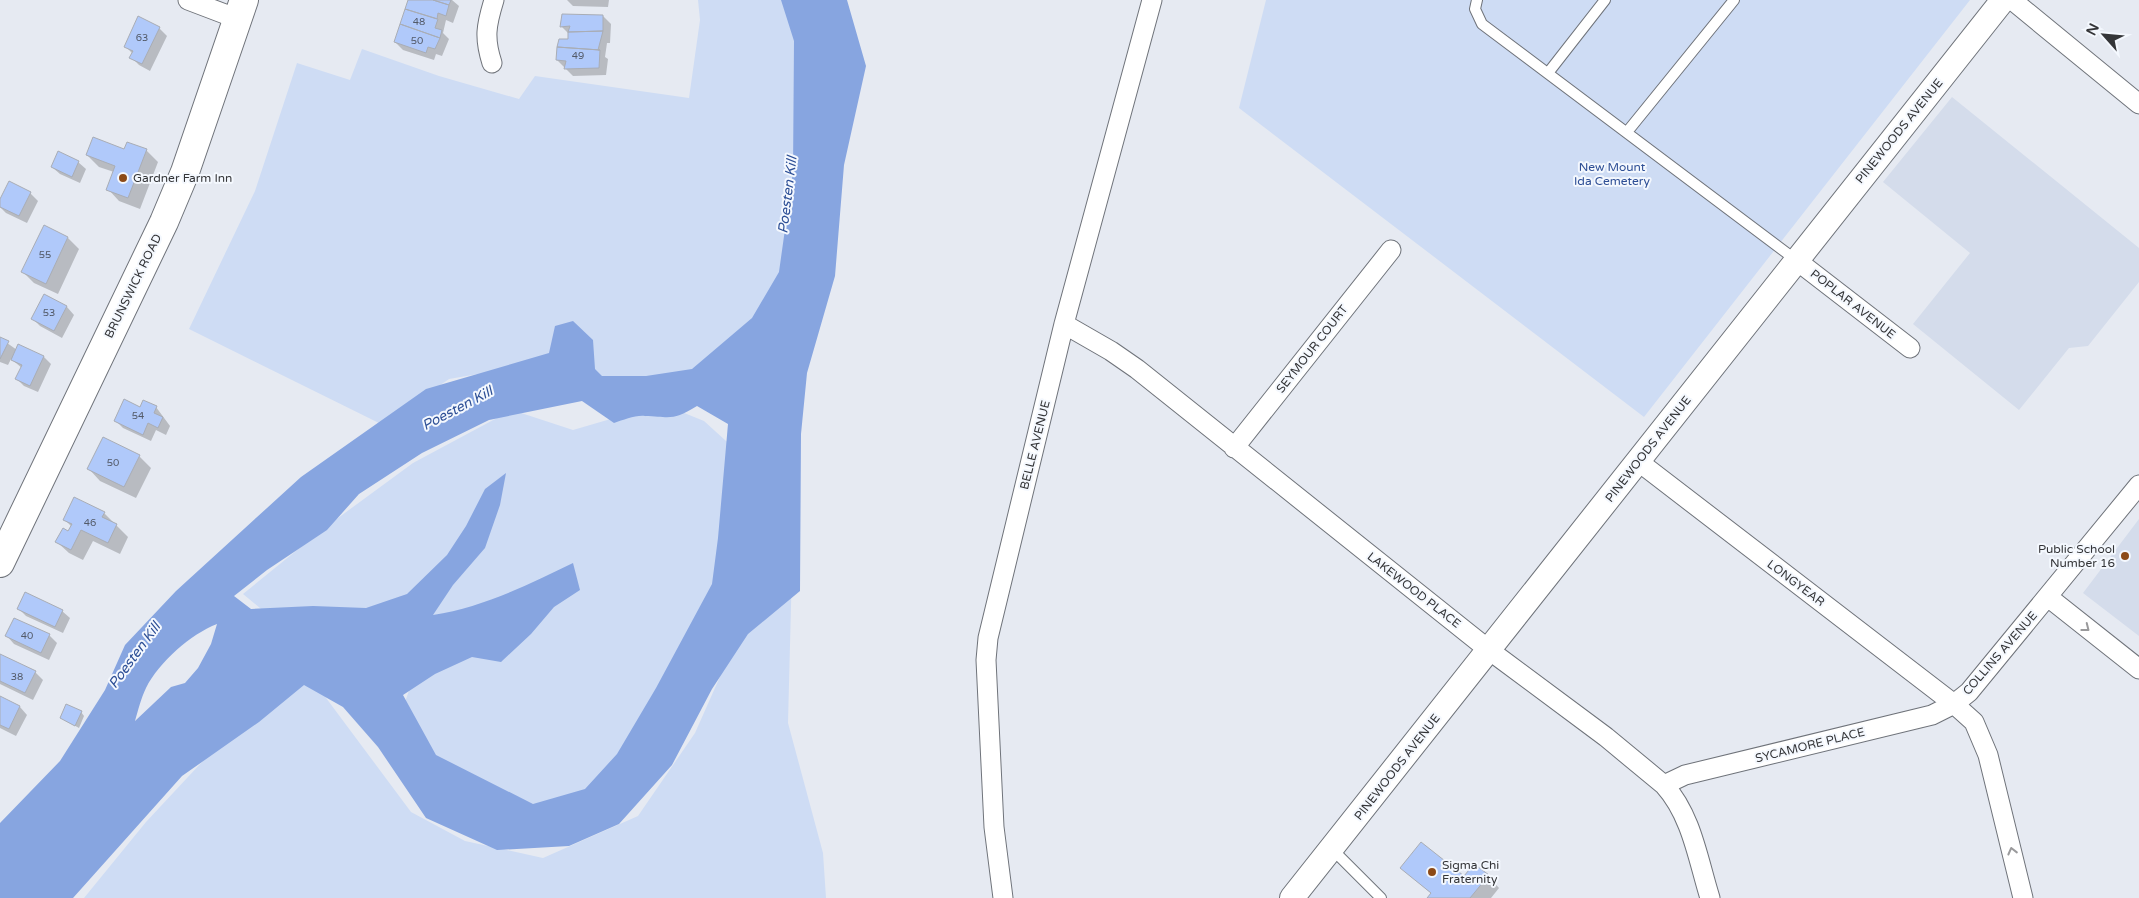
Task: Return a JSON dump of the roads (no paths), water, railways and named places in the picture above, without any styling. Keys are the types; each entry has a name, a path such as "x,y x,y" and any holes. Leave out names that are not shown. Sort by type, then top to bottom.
{"main road":[{"name":"BRUNSWICK ROAD","path":"0,562 164,222 185,172 241,10"}],"street":[{"path":"188,0 241,10"},
{"path":"492,63 487,46 486,28 494,0"},
{"name":"BELLE AVENUE","path":"1004,898 994,827 986,660 988,638 1064,324 1152,0"},
{"name":"PINEWOODS AVENUE","path":"1292,898 2003,0"},
{"path":"2012,0 2139,104"},
{"name":"SEYMOUR COURT","path":"1234,448 1391,250"},
{"name":"POPLAR AVENUE","path":"1796,260 1910,348"},
{"name":"LAKEWOOD PLACE","path":"1064,324 1111,351 1137,370 1489,650 1606,737 1664,785 1673,794 1687,820 1710,898"},
{"name":"LONGYEAR","path":"1639,462 1954,704"},
{"name":"COLLINS AVENUE","path":"2023,898 1988,755 1974,722 1954,704 1969,692 2139,485"},
{"path":"2048,598 2139,669"},
{"name":"SYCAMORE PLACE","path":"1664,785 1685,776 1932,716 1954,704"}],"lane":[{"path":"1477,0 1475,9 1482,24 1796,260"},
{"path":"1548,73 1605,0"},
{"path":"1627,132 1734,0"},
{"path":"1332,849 1381,898"}],"water":[{"name":"Poesten Kill","path":"781,0 847,0 866,66 844,165 835,276 807,373 801,434 800,591 748,634 712,689 672,765 619,824 569,846 497,850 426,818 378,747 343,707 304,685 259,722 182,776 73,898 0,898 0,823 60,761 105,690 125,645 176,591 301,477 426,389 549,353 555,326 573,321 593,340 595,369 602,376 646,376 692,369 752,318 779,272 793,172 794,41","holes":["582,401 614,423 637,416 677,416 697,406 728,424 718,538 712,584 656,688 617,754 585,789 533,804 436,755 403,695 435,674 472,657 501,662 531,634 554,607 580,590 573,563 487,601 470,607 433,615 453,585 485,548 500,505 506,473 485,489 466,526 447,555 407,594 366,608 313,606 251,609 234,596 267,570 327,530 359,494 422,453 489,420","217,624 211,644 198,668 185,683 171,687 135,721 144,692 159,668 187,642"]}],"place":[{"name":"Gardner Farm Inn","path":"123,178"},
{"name":"Public School Number 16","path":"2125,556"},
{"name":"Sigma Chi Fraternity","path":"1432,872"}],"park label":[{"name":"New Mount Ida Cemetery","path":"1612,174"}]}
